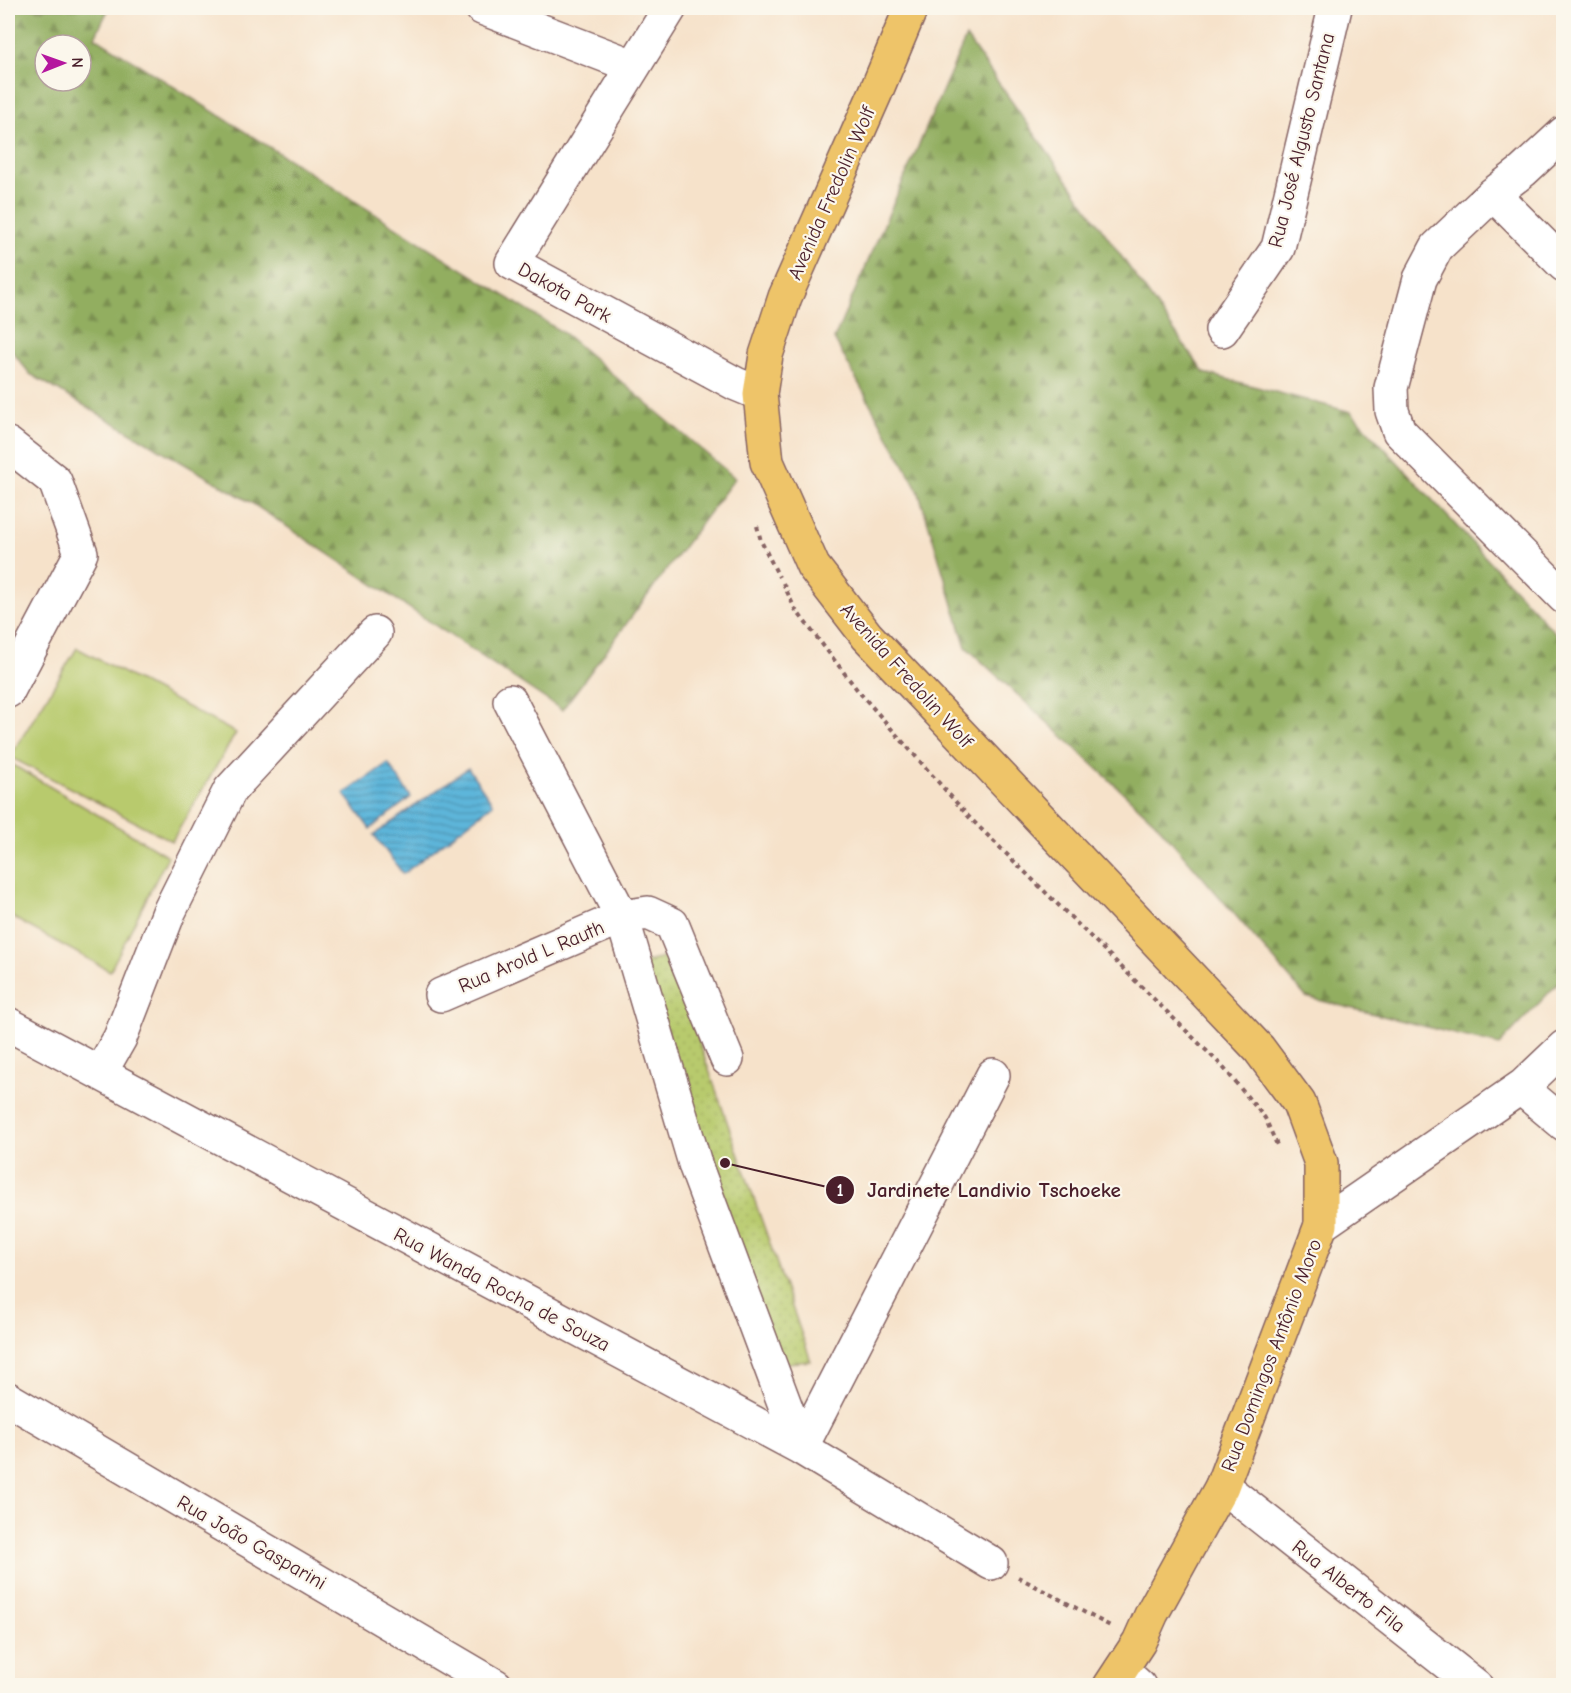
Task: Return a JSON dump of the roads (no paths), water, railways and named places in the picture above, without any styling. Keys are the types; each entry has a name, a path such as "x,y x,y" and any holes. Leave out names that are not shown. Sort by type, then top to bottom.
{"main road":[{"name":"Avenida Fredolin Wolf","path":"911,8 785,297 766,354 760,393 767,462 813,566 867,636 1259,1049 1299,1103 1321,1163 1321,1225"},
{"name":"Rua Domingos Antônio Moro","path":"1123,1680 1152,1614 1222,1486 1321,1225"}],"street":[{"path":"482,8 633,66"},
{"name":"Dakota Park","path":"669,8 512,263 736,384 760,393"},
{"name":"Rua José Algusto Santana","path":"1222,330 1278,248 1335,8"},
{"path":"1563,133 1437,247 1419,279 1391,388 1392,411 1399,431 1563,597"},
{"path":"1493,194 1563,265"},
{"path":"8,444 55,481 81,553 8,691"},
{"path":"100,1074 120,1038 169,912 230,790 375,633"},
{"path":"510,701 622,917 696,1167 801,1448"},
{"name":"Rua Arold L Rauth","path":"441,995 622,917 648,913 672,924 727,1059"},
{"name":"Rua Wanda Rocha de Souza","path":"8,1024 801,1448 991,1563"},
{"name":"Rua Domingos Antônio Moro","path":"1321,1225 1521,1088 1563,1047"},
{"path":"801,1448 993,1074"},
{"path":"1521,1088 1563,1124"},
{"name":"Rua João Gasparini","path":"8,1399 496,1686"},
{"name":"Rua Alberto Fila","path":"1222,1486 1455,1679"}],"water":[{"path":"388,763 411,797 370,829 344,794"},
{"path":"468,768 493,804 403,874 374,835"}],"place":[{"name":"Jardinete Landivio Tschoeke","path":"725,1163"}]}
